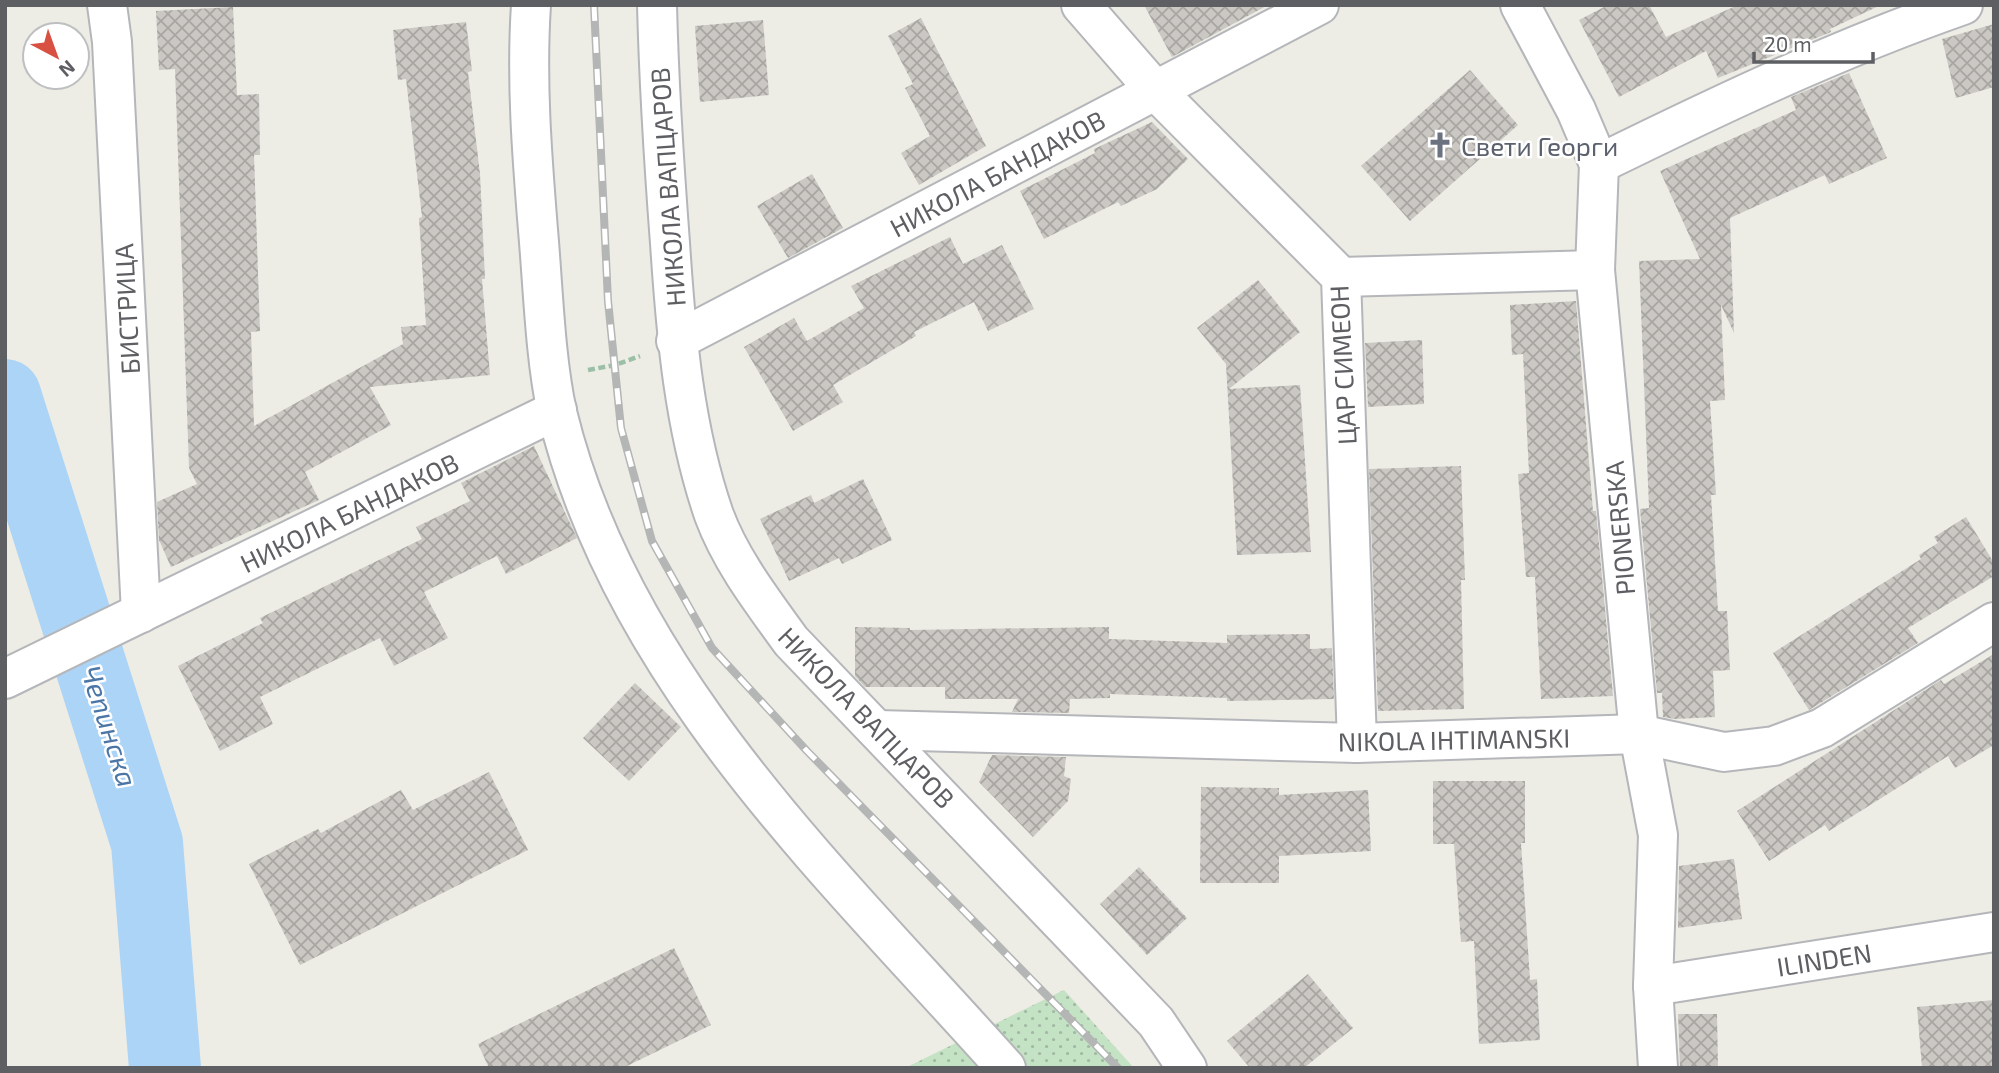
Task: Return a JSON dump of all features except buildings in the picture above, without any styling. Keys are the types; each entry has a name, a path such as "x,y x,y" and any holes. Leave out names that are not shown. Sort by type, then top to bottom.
{"street":[{"name":"БИСТРИЦА","path":"107,5 113,42 136,616"},
{"path":"531,5 528,42 533,172 555,393 584,502 631,601 692,702 779,816 1006,1068"},
{"name":"НИКОЛА ВАПЦАРОВ","path":"657,5 660,113 676,341 692,435 715,516 753,589 791,641 1156,1021 1187,1068"},
{"name":"ЦАР СИМЕОН","path":"1081,5 1155,90 1341,277 1357,743"},
{"name":"НИКОЛА БАНДАКОВ","path":"676,341 1319,5"},
{"name":"PIONERSKA","path":"1520,5 1576,110 1599,163 1595,270 1639,734 1658,835 1654,986 1658,1068"},
{"path":"1599,163 1852,45 1963,5"},
{"path":"1341,277 1595,270"},
{"name":"НИКОЛА БАНДАКОВ","path":"6,678 136,616 555,393"},
{"name":"NIKOLA IHTIMANSKI","path":"878,730 1357,743 1639,734 1724,752 1774,746 1822,728 1994,622"},
{"name":"ILINDEN","path":"1654,986 1994,932"}],"path":[{"path":"555,393 676,341"}],"green space":[{"path":"1064,990 1134,1068 905,1068"}],"waterway":[{"name":"Чепинска","path":"5,395 147,843 165,1068"}],"railway":[{"path":"594,5 608,301 621,428 652,541 712,648 807,751 1118,1068"}],"place":[{"name":"Свети Георги","path":"1440,145"}]}
